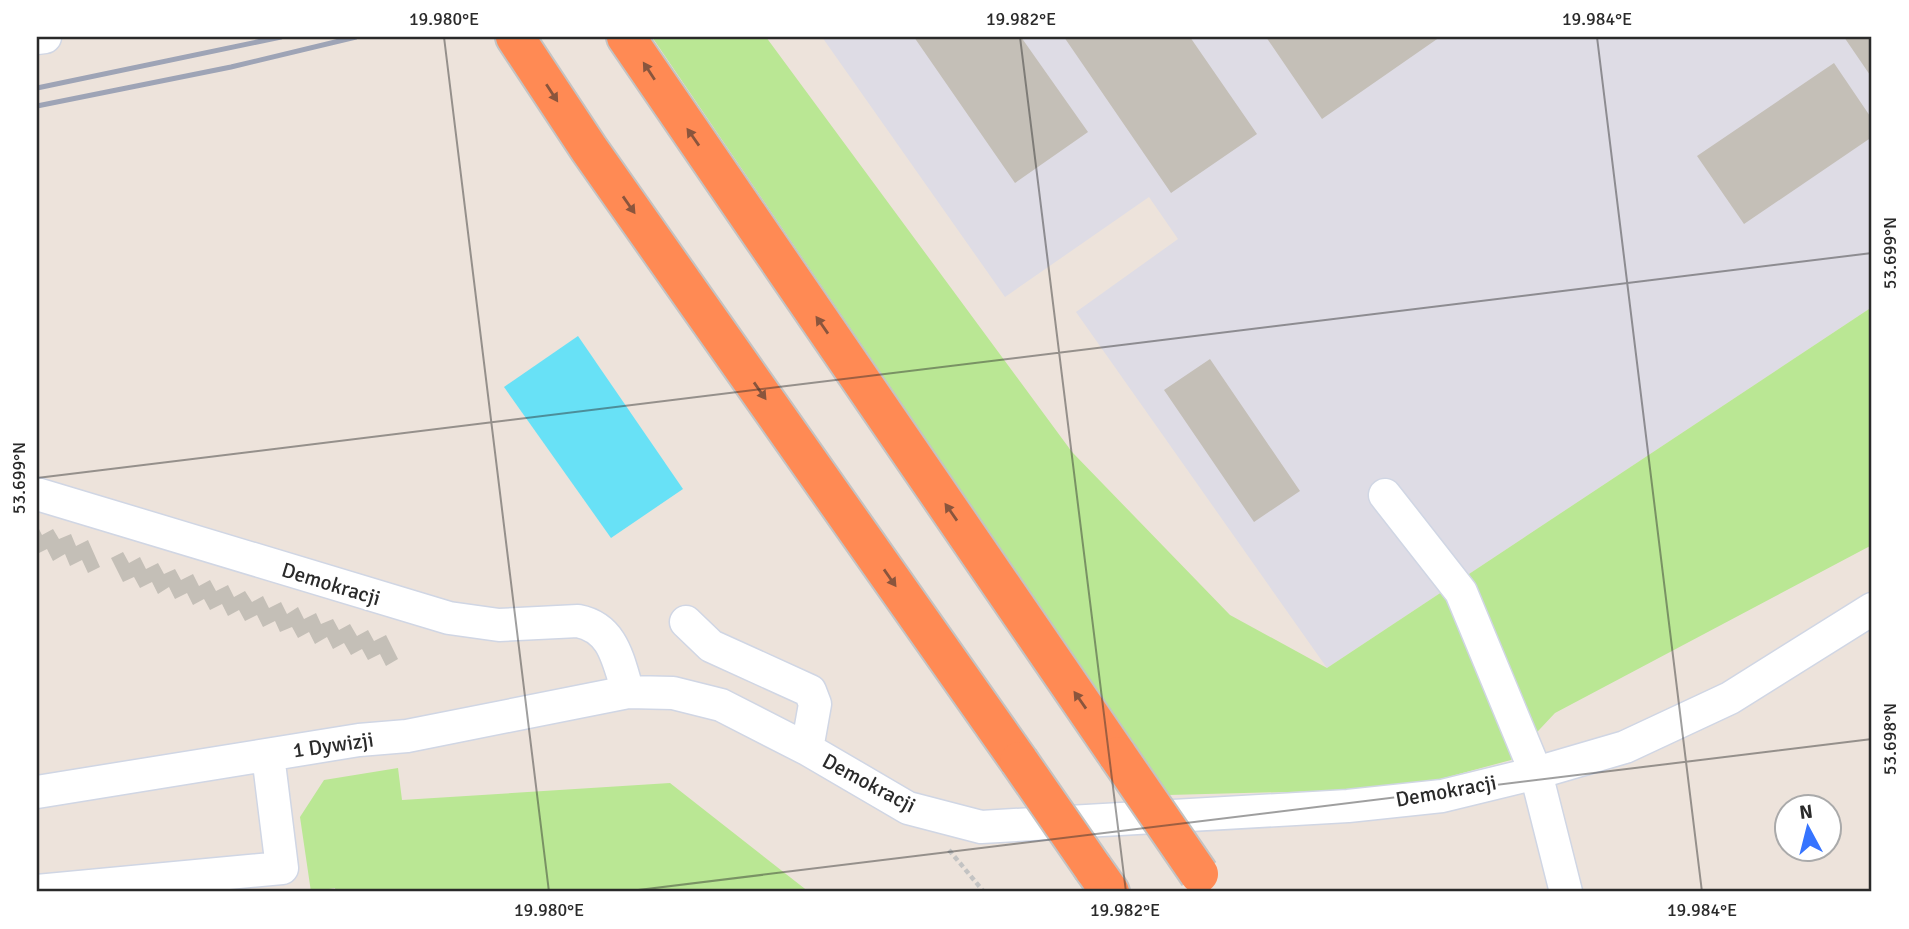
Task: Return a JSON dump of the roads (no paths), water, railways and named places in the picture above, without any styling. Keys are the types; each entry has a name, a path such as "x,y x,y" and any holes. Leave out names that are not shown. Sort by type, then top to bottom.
{"highway":[{"path":"515,37 589,149 1101,880"},
{"path":"626,37 1206,883"}],"street":[{"path":"37,38 45,37"},
{"name":"Demokracji","path":"37,494 449,618 499,625 578,621 589,623 602,629 612,644 628,692 647,691 697,697 755,721 908,808 981,827 1348,806 1442,796 1625,747 1730,698 1872,609"},
{"path":"1385,495 1461,592 1536,773 1566,892"},
{"path":"686,622 711,646 810,691 815,704 807,749"},
{"name":"1 Dywizji","path":"37,792 359,740 407,736 628,692"},
{"path":"37,891 285,880 268,755"}],"water":[{"path":"578,336 683,489 611,538 504,387"}],"railway":[{"path":"37,88 281,37"},
{"path":"37,106 231,67 356,37"}]}
